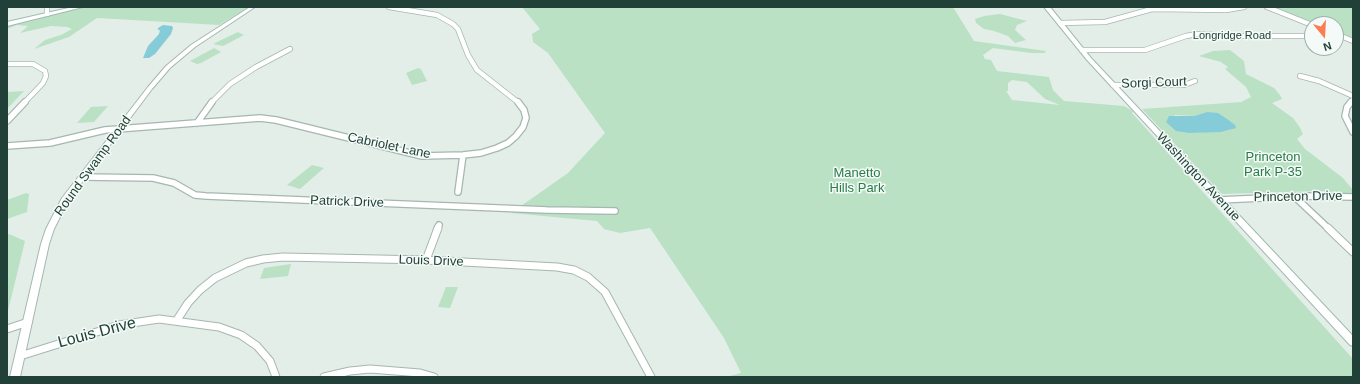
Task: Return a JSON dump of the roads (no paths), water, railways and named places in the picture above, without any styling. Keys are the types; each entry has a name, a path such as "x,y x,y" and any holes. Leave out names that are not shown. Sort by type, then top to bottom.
{"main road":[{"path":"7,24 80,7"},
{"name":"Washington Avenue","path":"1047,7 1113,85 1353,342"}],"street":[{"path":"47,7 47,14"},
{"name":"Round Swamp Road","path":"15,377 44,244 50,228 65,200 121,129 159,77 178,58 216,30 254,7"},
{"name":"Cabriolet Lane","path":"7,146 50,143 92,132 260,118 276,120 422,156 463,155 497,148 508,143 516,136 523,126 526,118 524,110 519,103 477,70 465,49 462,35 453,24 436,15 389,7"},
{"path":"1060,23 1105,22 1152,9 1226,10 1244,7"},
{"path":"1267,7 1304,22"},
{"name":"Longridge Road","path":"1082,50 1145,50 1186,36 1197,34 1239,36 1304,36"},
{"path":"197,123 213,100 230,84 256,67 290,49"},
{"path":"7,64 33,64 45,71 46,76 43,83 7,121"},
{"path":"1300,76 1319,81 1353,96"},
{"name":"Sorgi Court","path":"1113,85 1184,85 1195,81"},
{"path":"1353,100 1347,107 1345,116 1353,132"},
{"path":"458,192 463,155"},
{"name":"Patrick Drive","path":"83,177 153,178 174,183 195,195 206,196 533,210 615,211"},
{"name":"Princeton Drive","path":"1220,200 1333,195 1353,197"},
{"path":"1294,196 1353,252"},
{"path":"426,260 439,225"},
{"name":"Louis Drive","path":"176,320 188,303 200,290 215,278 246,263 264,258 283,257 426,260 557,266 574,270 588,277 605,292 651,377"},
{"name":"Louis Drive","path":"20,356 119,325 159,319 176,320 219,327 241,335 257,346 270,361 276,377"},
{"path":"7,328 28,322"},
{"path":"324,377 350,371 370,369 420,373 434,377"}],"water":[{"path":"163,25 172,26 173,28 171,34 155,54 149,58 143,58 148,46 159,34 160,30 158,30 158,28"},
{"path":"1207,112 1218,113 1235,125 1236,128 1221,132 1189,133 1176,131 1166,122 1169,116 1194,116"}],"park label":[{"name":"Princeton Park P-35","path":"1273,164"},
{"name":"Manetto Hills Park","path":"857,180"}]}
